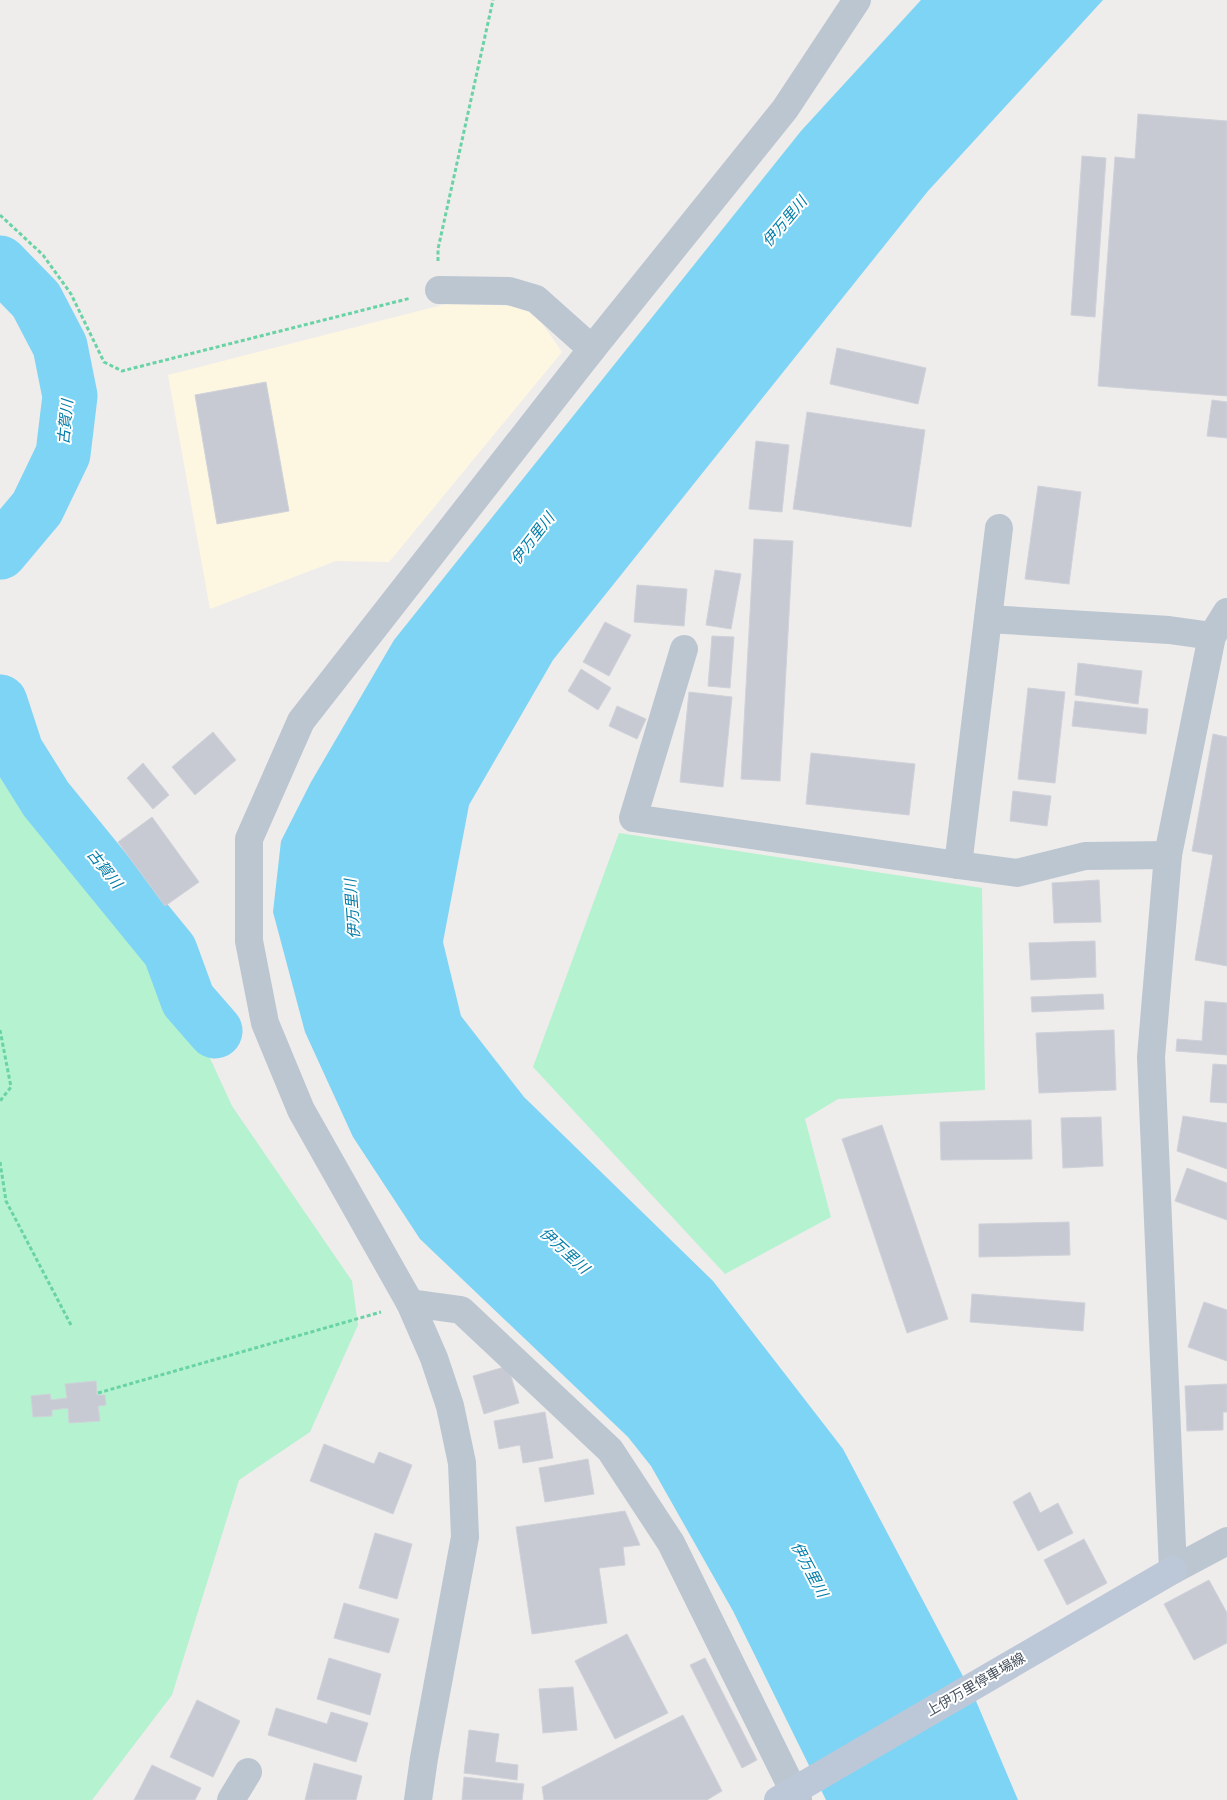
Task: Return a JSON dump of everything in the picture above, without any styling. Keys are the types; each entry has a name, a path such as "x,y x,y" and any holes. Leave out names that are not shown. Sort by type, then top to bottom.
{"main road":[{"name":"上伊万里停車場線","path":"790,1797 992,1675 1173,1570"}],"street":[{"path":"418,1800 465,1537 462,1463 450,1406 434,1358 410,1303 301,1110 265,1023 249,941 249,839 301,721 592,348 785,109 857,0"},
{"path":"439,290 509,291 536,299 592,348"},
{"path":"958,865 999,528"},
{"path":"1227,612 1212,636 1168,855 1151,1057 1173,1570 1227,1540"},
{"path":"988,619 1169,630 1212,636"},
{"path":"684,649 633,818 1017,873 1085,856 1168,855"},
{"path":"410,1303 461,1310 610,1450 671,1543 790,1797"},
{"path":"231,1800 248,1772"}],"path":[{"path":"0,215 43,255 72,294 104,362 122,371 439,290 438,249 494,0"},
{"path":"0,1030 11,1087 0,1101"},
{"path":"0,1162 6,1201 72,1327"},
{"path":"98,1392 410,1303"}],"shaded area":[{"path":"446,304 530,306 562,352 389,562 336,561 210,609 168,375"}],"green space":[{"path":"0,690 35,794 166,962 232,1106 352,1281 358,1325 310,1432 239,1480 172,1695 92,1800 0,1800"},
{"path":"619,833 982,888 985,1090 838,1099 805,1119 831,1217 725,1274 533,1067"}],"water":[{"name":"伊万里川","path":"921,0 1103,0 928,191 553,660 469,805 443,942 461,1016 524,1097 713,1281 843,1449 976,1701 1018,1800 826,1800 733,1611 651,1466 628,1437 420,1239 353,1137 305,1032 273,912 281,841 311,782 394,640 801,131"}],"building":[{"path":"1138,114 1227,121 1227,396 1098,386 1115,157 1135,159"},
{"path":"1082,156 1106,158 1095,317 1071,315"},
{"path":"837,348 926,368 918,404 830,384"},
{"path":"266,382 289,511 217,524 195,395"},
{"path":"1212,400 1227,402 1227,438 1207,436"},
{"path":"807,412 925,430 911,527 793,509"},
{"path":"756,441 789,445 782,512 749,509"},
{"path":"1038,486 1081,492 1069,584 1025,579"},
{"path":"754,539 793,541 780,781 741,779"},
{"path":"715,570 741,574 731,629 706,625"},
{"path":"637,585 687,589 684,626 634,622"},
{"path":"605,622 631,635 609,676 583,662"},
{"path":"712,636 734,637 730,688 708,686"},
{"path":"1078,663 1142,671 1138,704 1075,695"},
{"path":"581,669 611,688 598,710 568,691"},
{"path":"1028,688 1065,692 1055,783 1018,779"},
{"path":"689,692 732,697 723,787 680,782"},
{"path":"1075,701 1148,709 1146,734 1072,726"},
{"path":"617,706 646,719 637,739 609,726"},
{"path":"213,732 236,760 195,795 172,767"},
{"path":"1213,734 1227,737 1227,966 1195,960 1213,855 1192,851"},
{"path":"811,753 915,764 909,815 806,804"},
{"path":"143,763 169,795 153,809 127,778"},
{"path":"1013,791 1051,796 1047,826 1010,821"},
{"path":"152,817 199,882 165,906 118,842"},
{"path":"1099,880 1101,922 1054,923 1052,883"},
{"path":"1095,941 1096,977 1031,980 1029,943"},
{"path":"1103,994 1104,1009 1032,1012 1031,997"},
{"path":"1205,1001 1227,1003 1227,1055 1176,1051 1177,1039 1202,1041"},
{"path":"1114,1030 1116,1090 1039,1093 1036,1033"},
{"path":"1213,1064 1227,1065 1227,1103 1210,1102"},
{"path":"1183,1116 1227,1123 1227,1169 1177,1151"},
{"path":"1101,1117 1103,1166 1063,1168 1061,1118"},
{"path":"1031,1120 1032,1159 941,1160 940,1122"},
{"path":"882,1125 948,1319 907,1333 842,1139"},
{"path":"1187,1168 1227,1183 1227,1220 1175,1201"},
{"path":"1069,1222 1070,1255 979,1257 979,1224"},
{"path":"972,1294 1085,1303 1083,1331 970,1322"},
{"path":"1204,1302 1227,1310 1227,1361 1188,1347"},
{"path":"508,1366 519,1403 484,1414 473,1376"},
{"path":"96,1381 97,1395 105,1395 106,1405 98,1406 100,1421 69,1423 68,1408 52,1410 52,1416 33,1417 31,1396 50,1394 51,1400 67,1398 65,1384"},
{"path":"1227,1384 1227,1412 1223,1412 1223,1430 1187,1431 1185,1386"},
{"path":"545,1412 553,1458 523,1463 520,1445 499,1449 494,1421"},
{"path":"324,1444 374,1464 379,1452 412,1465 393,1514 310,1481"},
{"path":"588,1459 594,1494 545,1502 539,1468"},
{"path":"1030,1492 1040,1513 1058,1503 1073,1533 1038,1551 1013,1502"},
{"path":"625,1511 640,1545 623,1547 625,1565 599,1568 607,1623 532,1634 516,1527"},
{"path":"375,1533 412,1544 397,1599 359,1588"},
{"path":"1084,1539 1107,1583 1067,1605 1044,1560"},
{"path":"1209,1580 1227,1613 1227,1643 1194,1660 1164,1604"},
{"path":"344,1603 399,1619 389,1653 334,1638"},
{"path":"627,1634 668,1713 615,1739 575,1661"},
{"path":"329,1658 381,1674 370,1715 317,1699"},
{"path":"705,1658 757,1760 742,1768 690,1665"},
{"path":"573,1687 577,1730 543,1733 539,1689"},
{"path":"197,1700 240,1721 213,1777 170,1757"},
{"path":"276,1708 327,1724 331,1712 368,1723 356,1762 268,1735"},
{"path":"683,1715 722,1791 707,1800 544,1800 542,1787"},
{"path":"469,1730 499,1734 495,1762 518,1765 517,1780 464,1773"},
{"path":"314,1763 362,1776 356,1800 305,1800"},
{"path":"152,1765 201,1788 195,1800 134,1800"},
{"path":"464,1777 524,1784 522,1800 462,1800"}],"waterway":[{"name":"古賀川","path":"0,263 36,300 60,346 70,396 63,454 37,508 0,552"},
{"name":"古賀川","path":"0,702 16,751 46,799 170,951 188,1000 215,1031"}]}
